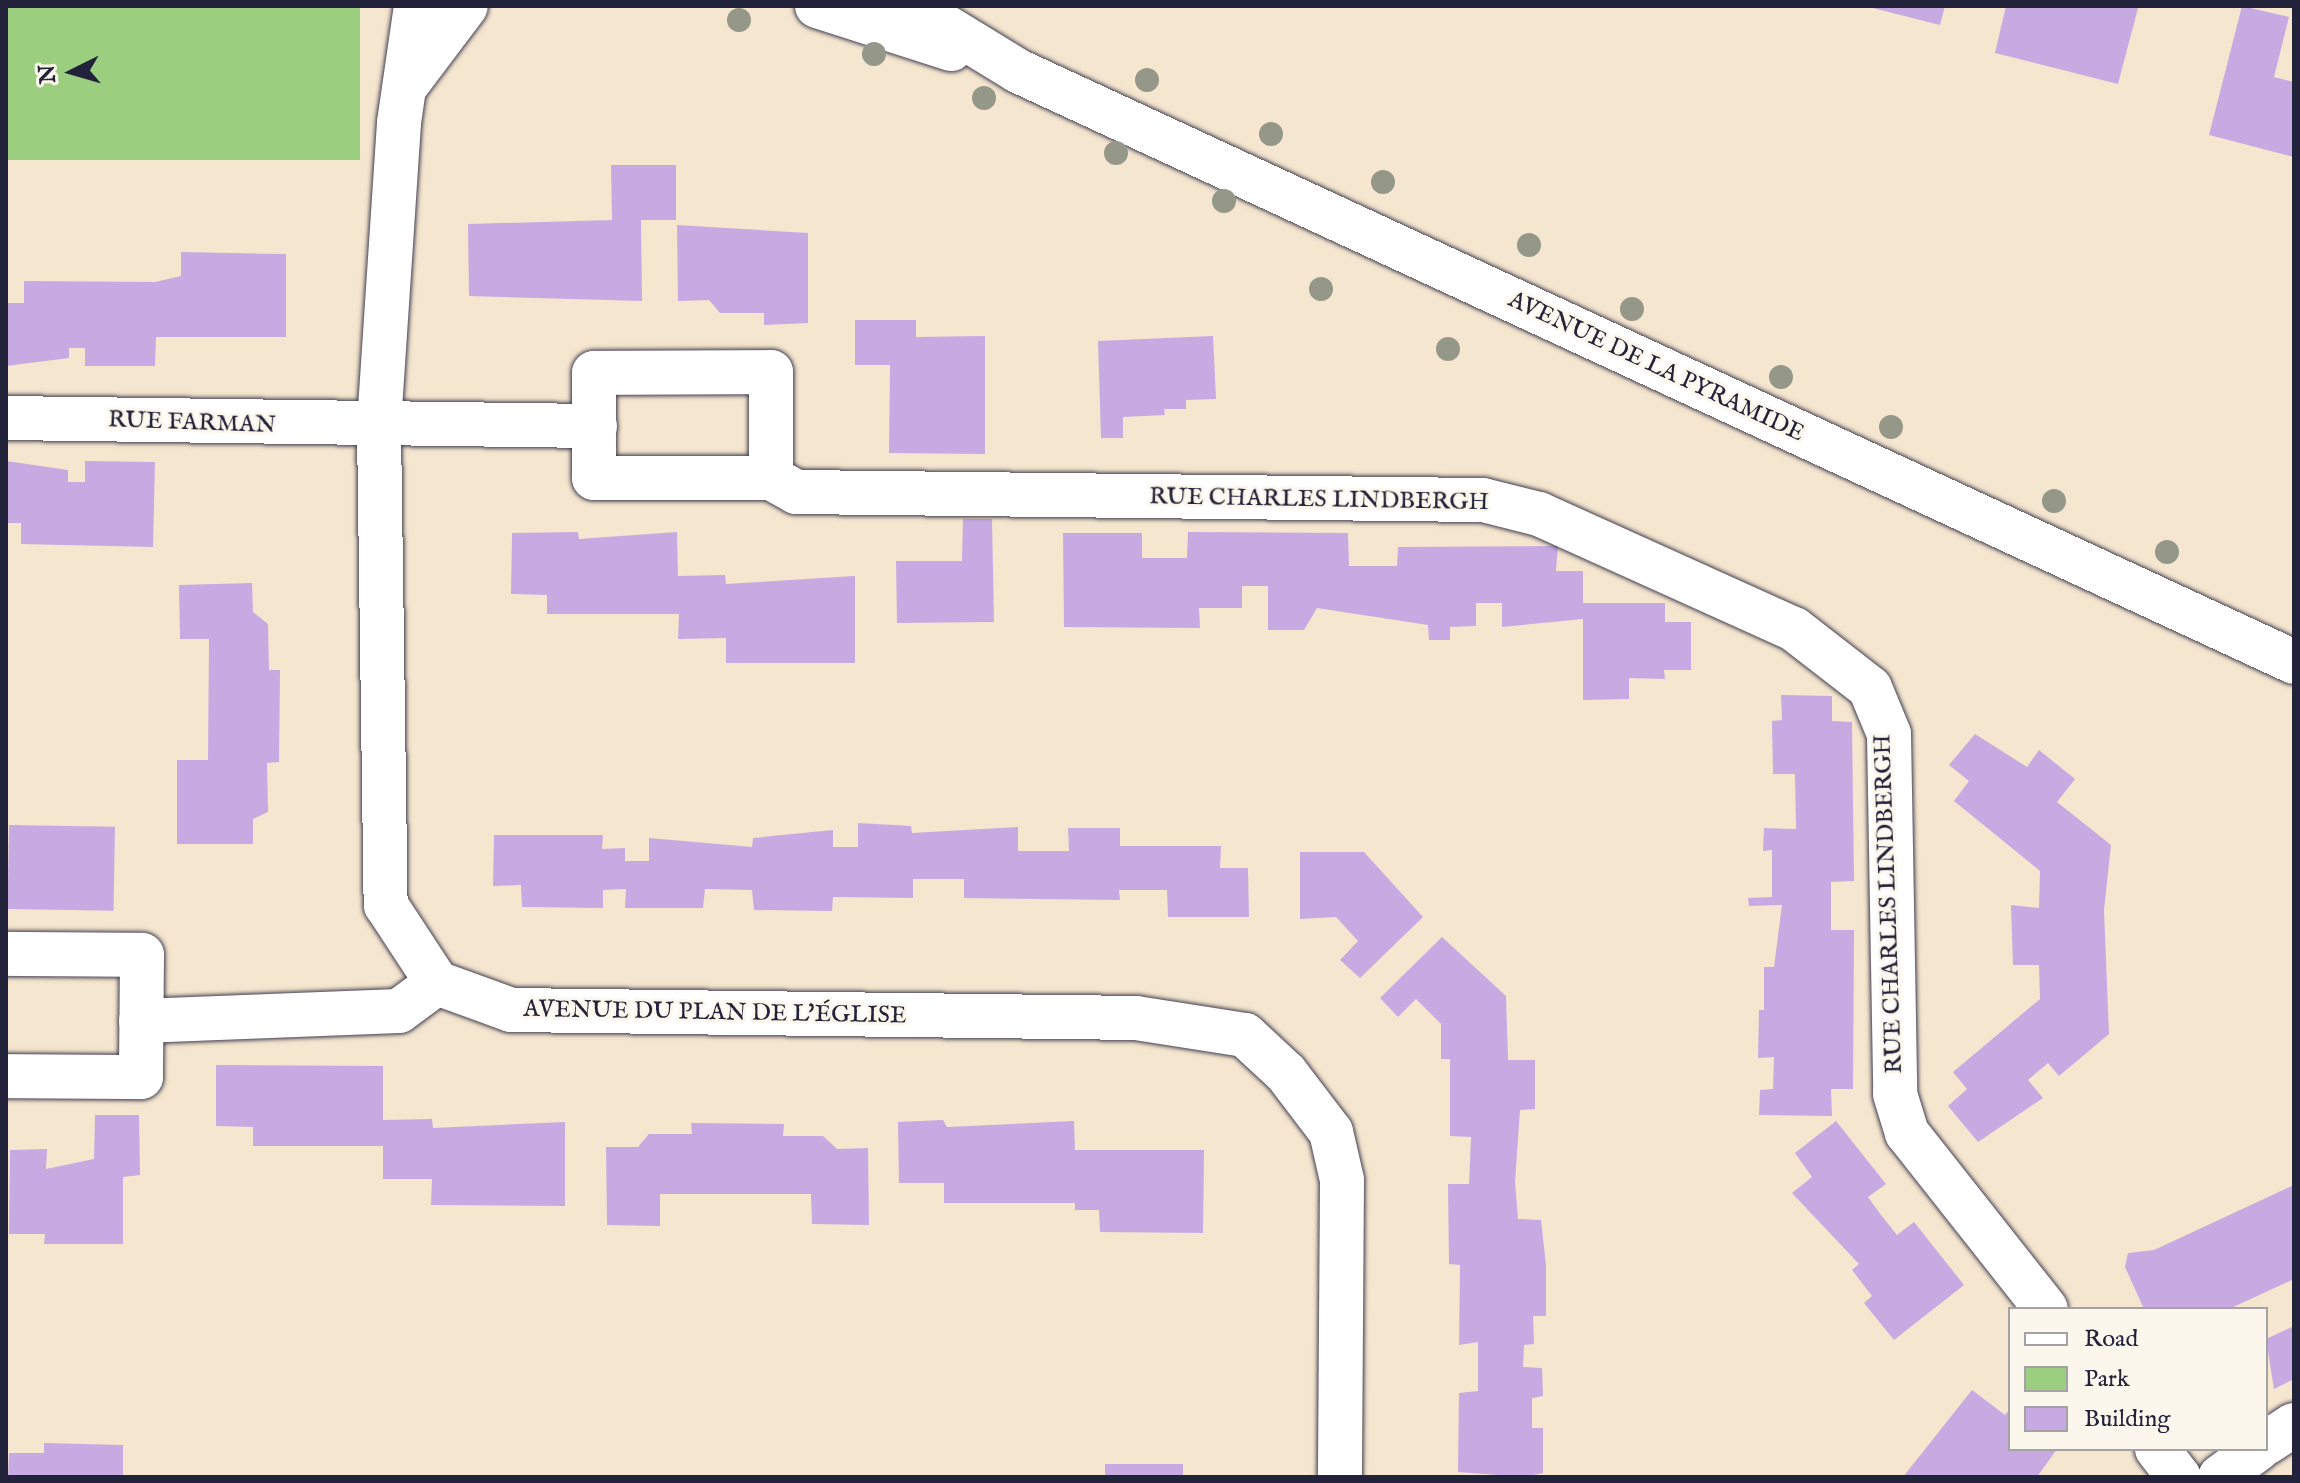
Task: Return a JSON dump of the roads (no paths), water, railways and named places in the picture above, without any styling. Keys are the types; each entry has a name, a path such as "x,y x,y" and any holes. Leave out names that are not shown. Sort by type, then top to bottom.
{"street":[{"path":"141,1021 399,1011 437,983 386,905 379,428 399,123 408,83 416,6"},
{"path":"408,83 466,6"},
{"name":"AVENUE DE LA PYRAMIDE","path":"817,6 1018,71"},
{"name":"AVENUE DE LA PYRAMIDE","path":"912,6 1018,71 2294,662"},
{"name":"RUE CHARLES LINDBERGH","path":"771,478 771,372 594,373 594,478 771,478 796,492 1483,500 1539,514 1794,629 1870,688 1889,734 1895,1094 1907,1133 2044,1307"},
{"name":"RUE FARMAN","path":"6,418 379,428"},
{"path":"379,428 595,426"},
{"path":"6,954 142,955 141,1077 6,1076"},
{"name":"AVENUE DU PLAN DE L'ÉGLISE","path":"437,983 511,1010 1136,1018 1245,1035 1286,1073 1331,1132 1340,1168 1340,1477"},
{"path":"2268,1442 2294,1425"},
{"path":"2159,1451 2179,1477"},
{"path":"2220,1477 2255,1451"}]}
